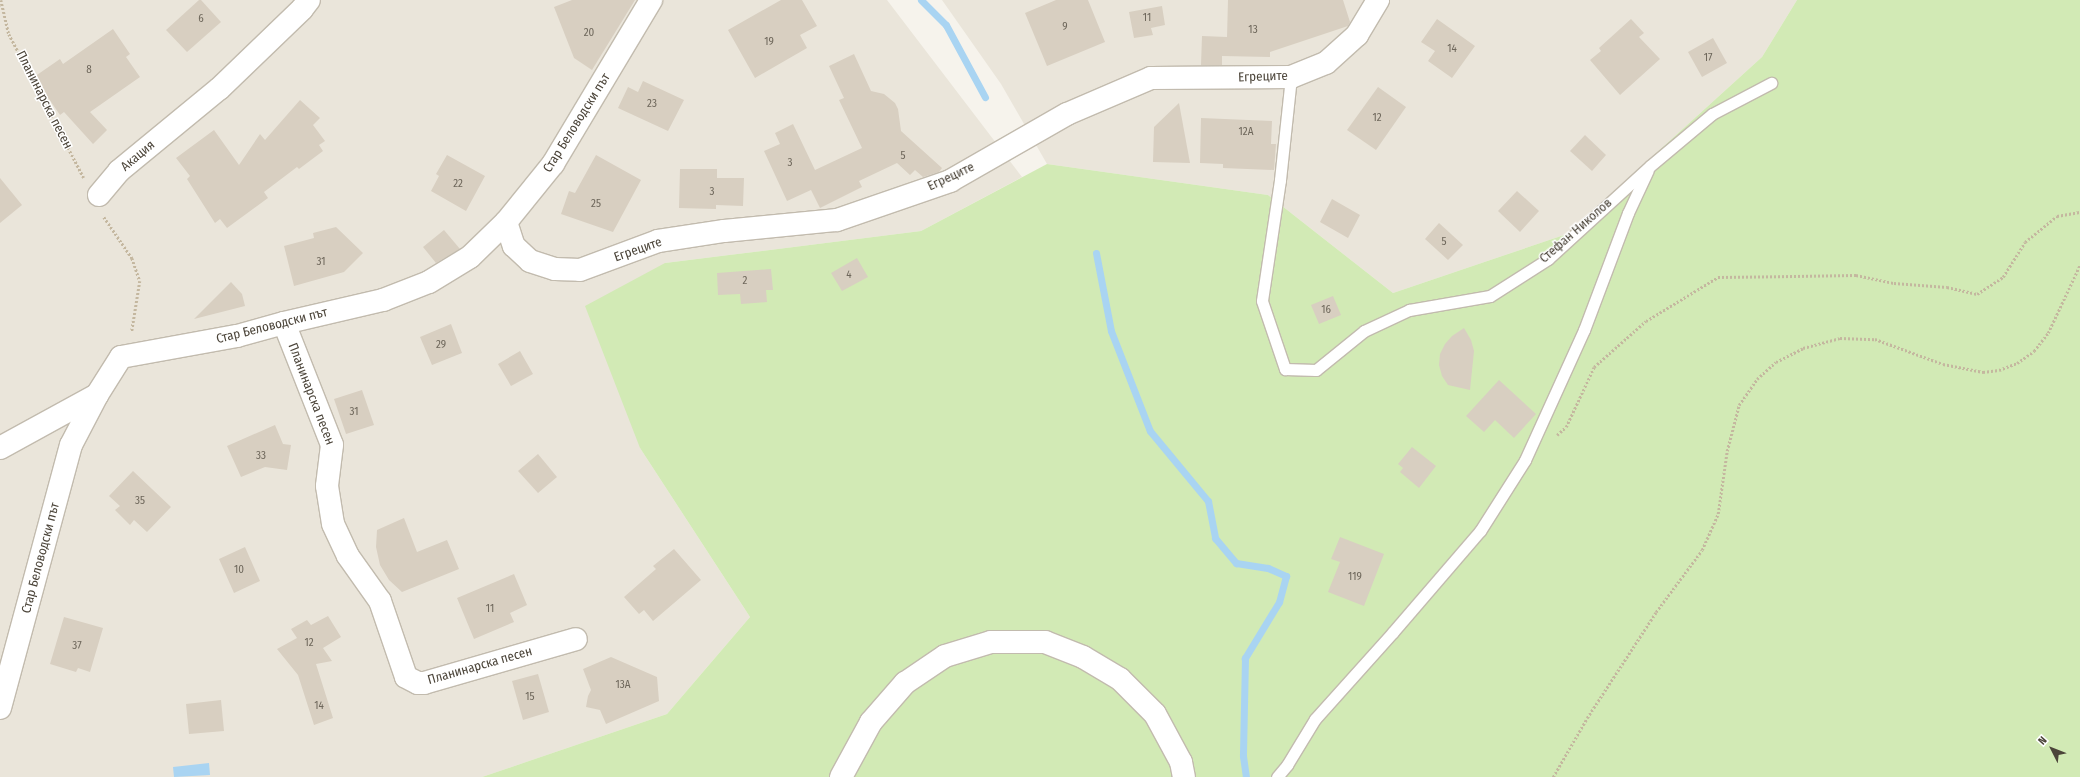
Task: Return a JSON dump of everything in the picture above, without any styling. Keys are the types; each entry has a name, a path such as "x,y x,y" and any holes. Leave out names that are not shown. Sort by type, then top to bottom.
{"street":[{"name":"Акация","path":"99,195 119,171 219,89 309,0"},
{"name":"Стар Беловодски път","path":"0,708 71,445 97,395 122,357 237,336 284,323 383,300 429,282 470,257 506,222 553,164 651,0"},
{"name":"Егреците","path":"506,222 514,246 530,261 555,269 580,270 658,241 724,231 837,220 950,181 1067,114 1151,78 1291,78 1326,63 1357,35 1378,0"},
{"name":"Планинарска песен","path":"284,323 332,444 327,486 333,524 348,556 380,601 406,677 418,683 424,683 576,639"},
{"path":"0,448 97,395"},
{"path":"841,777 871,722 905,683 945,656 991,642 1045,642 1084,657 1120,679 1155,714 1181,762 1184,777"}],"lane":[{"name":"Стефан Николов","path":"1291,78 1280,180 1262,301 1285,369 1316,370 1364,331 1409,310 1490,296 1548,259 1650,166 1712,114 1771,83"},
{"path":"1276,777 1287,765 1315,719 1480,531 1525,460 1584,330 1628,213 1650,166"}],"path":[{"name":"Планинарска песен","path":"1,0 10,34 84,178 99,195"},
{"path":"99,195 104,220 132,258 140,281 132,330 122,357"},
{"path":"1554,437 1566,427 1594,367 1646,321 1718,277 1856,275 1894,283 1947,287 1977,294 2003,277 2025,242 2057,216 2080,212"},
{"path":"1553,777 1587,718 1652,619 1702,550 1718,514 1727,451 1739,406 1756,379 1776,362 1802,348 1840,338 1875,339 1943,364 1983,372 1998,370 2016,363 2034,351 2048,333 2080,265"}],"shaded area":[{"path":"0,0 887,0 1022,177 921,231 665,263 640,448 750,617 667,714 482,777 0,777"},
{"path":"942,0 1797,0 1762,57 1567,234 1393,293 1268,195 1047,164 1001,84"}],"green space":[{"path":"1797,0 2080,0 2080,777 482,777 667,714 750,617 640,448 585,306 665,263 921,231 1047,164 1268,195 1393,293 1567,234 1762,57"}],"water":[{"path":"209,763 210,775 174,777 173,767"}],"building":[{"path":"199,0 201,0 221,22 187,52 166,30"},
{"path":"572,0 635,0 592,70 574,58 554,7"},
{"path":"781,0 802,0 817,26 800,35 807,48 755,78 728,30"},
{"path":"1056,0 1088,0 1105,42 1047,66 1025,13"},
{"path":"1228,0 1343,0 1350,22 1348,26 1270,52 1270,57 1222,56 1222,65 1201,65 1202,36 1227,37"},
{"path":"1162,6 1165,25 1151,28 1153,35 1134,38 1129,12"},
{"path":"1437,19 1475,46 1452,78 1428,61 1435,51 1421,42"},
{"path":"1631,19 1644,33 1639,37 1660,59 1620,95 1590,60 1601,51 1599,48"},
{"path":"113,29 130,54 126,57 140,77 90,112 107,130 93,144 64,112 60,115 34,77 60,59 63,64"},
{"path":"1713,38 1727,63 1702,77 1688,52"},
{"path":"854,54 871,91 884,94 895,103 898,109 901,131 942,168 939,172 923,177 915,170 910,175 897,163 859,181 862,187 820,208 811,190 787,201 764,151 780,144 775,133 793,124 815,170 862,148 839,100 844,98 829,66"},
{"path":"643,81 684,100 668,131 618,108 628,87 638,92"},
{"path":"1378,87 1406,107 1376,150 1347,130"},
{"path":"300,100 320,118 313,125 325,141 319,145 323,151 299,169 297,167 264,192 268,198 227,228 220,219 215,223 187,179 190,176 176,158 214,130 239,165 260,134 265,140"},
{"path":"1179,103 1190,163 1153,162 1154,127"},
{"path":"1201,118 1272,121 1271,144 1276,144 1274,170 1223,168 1223,164 1200,163"},
{"path":"1585,135 1606,155 1592,171 1570,151"},
{"path":"447,155 485,176 466,211 431,191 439,176 436,174"},
{"path":"596,155 641,180 613,232 561,214 569,191 575,193"},
{"path":"680,169 717,169 717,178 744,178 743,206 716,205 716,209 679,208"},
{"path":"0,178 22,205 0,223"},
{"path":"1517,191 1539,211 1520,232 1498,211"},
{"path":"1332,199 1360,215 1348,238 1320,222"},
{"path":"1439,223 1463,245 1448,260 1425,239"},
{"path":"336,227 363,253 344,272 294,286 284,246 314,238 313,233"},
{"path":"444,230 460,249 436,263 423,247"},
{"path":"857,258 868,277 842,291 831,273"},
{"path":"771,269 773,290 766,290 767,302 741,304 740,294 718,295 717,273"},
{"path":"231,282 242,294 245,306 194,319"},
{"path":"1333,296 1341,315 1319,324 1311,305"},
{"path":"451,324 462,353 432,365 420,337"},
{"path":"1464,328 1471,340 1474,351 1470,390 1448,385 1442,376 1439,365 1440,354 1445,344 1452,336"},
{"path":"520,351 533,374 511,386 498,364"},
{"path":"1499,380 1536,414 1514,438 1495,420 1484,432 1466,416"},
{"path":"362,390 374,425 346,434 334,399"},
{"path":"275,425 283,444 291,445 287,470 265,467 241,477 227,446"},
{"path":"1412,447 1436,466 1419,488 1400,472 1403,468 1398,464"},
{"path":"538,454 557,477 538,493 518,471"},
{"path":"133,471 171,507 147,532 134,520 130,525 115,510 120,506 109,496"},
{"path":"404,518 417,552 447,540 459,569 402,592 389,580 380,565 376,547 377,530"},
{"path":"1340,537 1384,554 1364,606 1328,592 1340,562 1331,559"},
{"path":"245,547 260,581 234,593 219,559"},
{"path":"674,549 701,580 653,621 644,610 639,614 624,597 656,569 653,566"},
{"path":"514,574 527,605 510,613 514,622 474,639 457,598"},
{"path":"328,616 341,637 323,648 332,661 316,664 333,718 314,725 298,675 277,649 297,638 291,629 307,620 311,625"},
{"path":"64,617 103,628 90,672 78,668 76,672 50,664"},
{"path":"611,657 657,677 659,701 606,724 600,710 586,707 591,690 583,669"},
{"path":"538,674 549,712 523,720 512,681"},
{"path":"221,700 224,731 189,734 186,704"}],"waterway":[{"path":"921,0 946,25 985,97"},
{"path":"1096,253 1111,331 1150,431 1208,501 1215,538 1236,563 1268,568 1286,576 1279,602 1245,658 1243,756 1246,777"}]}
